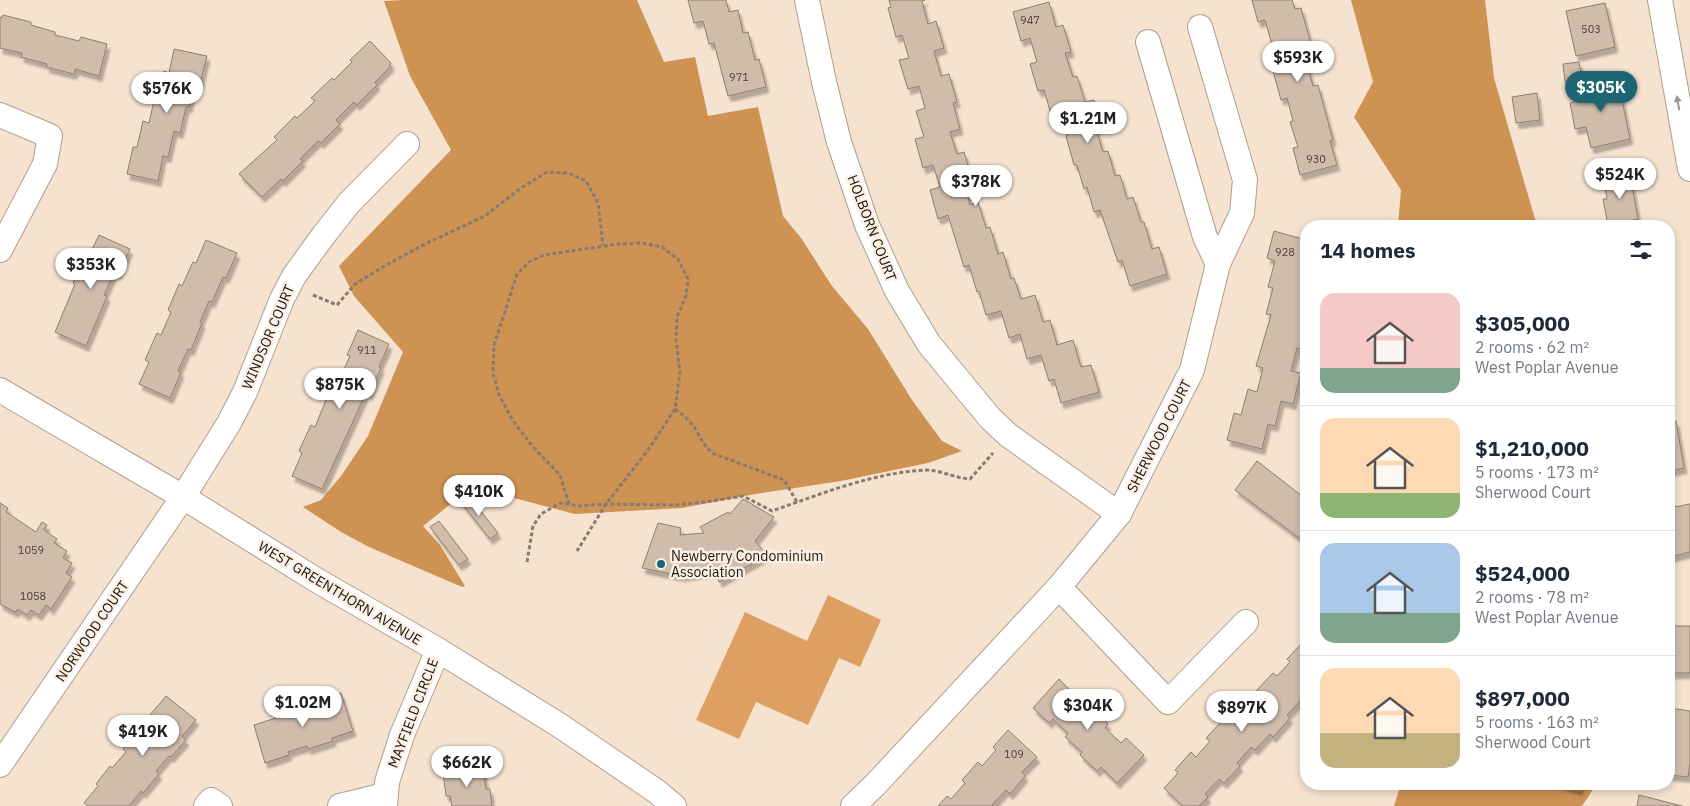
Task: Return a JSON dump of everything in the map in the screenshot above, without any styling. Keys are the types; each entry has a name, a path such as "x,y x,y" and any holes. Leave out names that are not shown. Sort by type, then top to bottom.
{"street":[{"name":"HOLBORN COURT","path":"807,0 839,142 868,225 897,291 929,344 990,418 1008,435 1119,514"},
{"path":"1660,0 1690,169"},
{"name":"SHERWOOD COURT","path":"853,806 875,785 1059,587 1119,514 1192,370 1218,264 1242,213 1245,180 1200,27"},
{"path":"1148,42 1206,237 1218,264"},
{"path":"0,115 50,136 44,164 0,250"},
{"name":"WINDSOR COURT","path":"183,497 229,423 245,392 282,299 294,276 322,236 349,203 408,144"},
{"name":"WEST GREENTHORN AVENUE","path":"0,390 183,497 318,581 438,650 559,725 656,790 674,806"},
{"name":"NORWOOD COURT","path":"0,765 183,497"},
{"path":"1059,587 1168,702 1246,622"},
{"name":"MAYFIELD CIRCLE","path":"384,801 387,782 402,735 438,650"},
{"path":"206,806 212,800 220,806"},
{"path":"340,806 384,801"}],"path":[{"path":"290,285 337,305 354,284 421,246 485,216 521,188 547,172 568,173 586,181 598,203 603,245"},
{"path":"569,504 560,475 534,448 513,421 498,394 494,373 494,345 517,274 529,262 544,255 603,245 643,243 662,247 678,259 688,279 686,296 677,317 676,339 680,372 675,409 648,450 606,504 577,551"},
{"path":"675,409 688,419 696,429 704,445 712,454 784,480 798,502"},
{"path":"526,562 533,526 541,514 560,503 579,506 606,504 675,505 743,496 772,511 844,486 898,473 926,470 970,479 982,468 1008,435"}],"shaded area":[{"path":"637,0 664,62 695,57 708,116 758,107 783,216 801,238 832,286 868,329 912,400 942,441 962,451 928,463 841,481 755,494 682,508 575,514 472,487 423,526 440,545 465,586 462,587 369,547 341,532 303,507 321,500 341,476 368,436 403,352 354,296 339,266 451,150 410,76 384,1"},
{"path":"1351,0 1485,0 1494,78 1535,220 1398,220 1401,190 1354,117 1373,82"},
{"path":"828,595 881,620 860,667 839,658 808,725 756,702 739,739 696,720 745,612 807,641"},
{"path":"1399,790 1592,790 1582,806 1394,806"}],"building":[{"path":"688,0 726,0 729,12 738,10 743,33 748,32 755,60 759,59 766,87 728,96 714,43 709,44 703,21 694,23"},
{"path":"889,0 925,0 922,1 928,24 936,21 944,48 934,51 941,76 949,74 957,102 953,103 960,129 950,132 957,154 964,152 972,179 964,182 970,205 978,202 986,228 990,227 998,254 1003,252 1011,279 1014,278 1021,299 1035,295 1043,322 1050,320 1057,345 1073,340 1081,367 1091,365 1099,392 1061,403 1054,379 1049,381 1041,355 1027,359 1020,334 1009,338 1001,311 986,315 969,265 964,267 948,215 938,219 930,190 940,187 933,165 923,168 915,139 924,137 916,111 925,108 919,86 908,89 899,60 909,58 902,35 896,37 888,8 891,7"},
{"path":"1252,0 1292,0 1295,9 1301,8 1316,62 1307,64 1313,86 1318,85 1333,140 1330,141 1337,165 1300,175 1293,148 1298,147 1290,122 1293,121 1287,98 1281,100 1273,71 1279,69 1265,20 1258,22"},
{"path":"1049,2 1056,27 1063,25 1071,52 1065,53 1073,77 1077,76 1085,102 1094,100 1102,127 1096,129 1103,152 1108,151 1115,176 1120,175 1127,199 1133,197 1141,222 1144,222 1152,249 1159,247 1167,274 1130,286 1122,260 1118,262 1100,210 1094,212 1087,187 1084,189 1077,165 1074,165 1061,111 1051,114 1044,90 1038,91 1030,64 1037,62 1030,38 1021,41 1013,12"},
{"path":"1605,3 1615,47 1576,56 1566,11"},
{"path":"3,15 31,22 31,25 55,32 55,35 79,41 81,37 107,44 99,76 75,69 74,74 46,67 47,64 21,57 22,53 0,48 0,17 2,18"},
{"path":"370,41 391,63 389,65 391,66 375,82 377,85 357,105 354,102 336,120 340,124 321,143 318,141 300,159 303,161 283,181 281,179 262,197 239,174 277,140 274,137 295,116 297,118 315,101 311,98 332,78 334,80 352,62 350,60"},
{"path":"174,49 207,56 200,83 195,82 189,107 186,107 180,133 174,131 168,157 163,156 158,181 127,174 133,147 137,147 143,121 149,123 155,96 158,97 164,71 169,73"},
{"path":"1579,62 1582,80 1565,82 1563,64"},
{"path":"1612,76 1616,96 1621,95 1630,139 1591,148 1586,127 1575,129 1570,103 1585,99 1582,83"},
{"path":"1537,93 1540,120 1516,123 1512,97"},
{"path":"1630,174 1638,219 1607,220 1603,199 1607,199 1603,178"},
{"path":"1274,231 1300,238 1300,349 1297,348 1291,371 1300,373 1300,377 1293,404 1281,401 1275,426 1268,424 1262,449 1227,440 1234,413 1241,415 1248,389 1257,392 1263,368 1256,366 1271,315 1266,314 1273,288 1268,287 1275,261 1267,258"},
{"path":"99,235 130,249 118,274 114,273 104,295 107,296 86,346 55,332 75,284 73,283 85,257 88,258"},
{"path":"206,240 237,253 226,278 223,277 212,302 209,301 191,350 188,349 178,371 181,372 170,398 139,384 149,362 145,360 157,333 161,335 171,312 168,310 179,284 182,286 193,262 196,263"},
{"path":"358,330 389,344 369,395 366,393 322,489 292,476 302,453 299,451 311,425 315,427 335,378 339,380 350,356 347,355"},
{"path":"1675,421 1684,468 1675,470"},
{"path":"1257,461 1300,494 1300,539 1235,490"},
{"path":"468,495 498,533 490,539 460,501"},
{"path":"743,499 774,517 755,541 767,555 719,582 716,571 681,576 642,568 658,523 681,528 680,535 704,533 700,527 728,512 730,514"},
{"path":"0,503 8,508 6,512 36,532 42,522 47,525 44,530 57,539 54,543 67,551 63,558 72,563 66,573 72,577 51,609 46,605 39,615 31,610 27,615 18,609 15,612 0,604"},
{"path":"1690,504 1690,552 1675,556 1675,507"},
{"path":"439,521 468,559 459,565 430,527"},
{"path":"1675,626 1690,626 1690,673 1675,673"},
{"path":"1300,645 1300,701 1287,715 1290,718 1273,737 1270,734 1255,750 1251,747 1237,763 1240,766 1224,783 1219,779 1205,794 1208,797 1199,806 1183,806 1164,788 1178,773 1175,770 1191,752 1196,757 1210,741 1206,738 1223,720 1226,723 1241,707 1246,711 1261,695 1256,691 1273,673 1277,676 1290,662 1287,659"},
{"path":"1059,679 1074,694 1078,690 1096,707 1094,710 1108,724 1105,728 1121,743 1126,738 1144,755 1117,783 1101,767 1097,771 1080,755 1082,752 1065,737 1068,733 1053,719 1049,723 1033,708"},
{"path":"341,693 353,731 332,738 333,741 308,749 307,746 288,752 289,755 265,763 254,725 276,718 275,714 298,707 299,712 320,705 319,701"},
{"path":"166,696 196,720 182,736 186,740 156,771 159,774 143,793 141,791 129,806 88,806 84,803 98,786 96,784 110,766 112,768 126,752 123,749 154,717 150,715"},
{"path":"1675,709 1690,711 1690,763 1688,777 1675,776"},
{"path":"1008,730 1037,757 1022,772 1025,776 1010,794 1006,790 993,806 938,806 947,796 951,799 965,783 962,780 978,762 982,766 996,750 993,747"},
{"path":"483,768 486,789 490,789 492,806 452,806 450,796 446,796 443,772"},
{"path":"1639,795 1682,806 1637,806"}],"place":[{"name":"Newberry Condominium Association","path":"661,564"}]}
